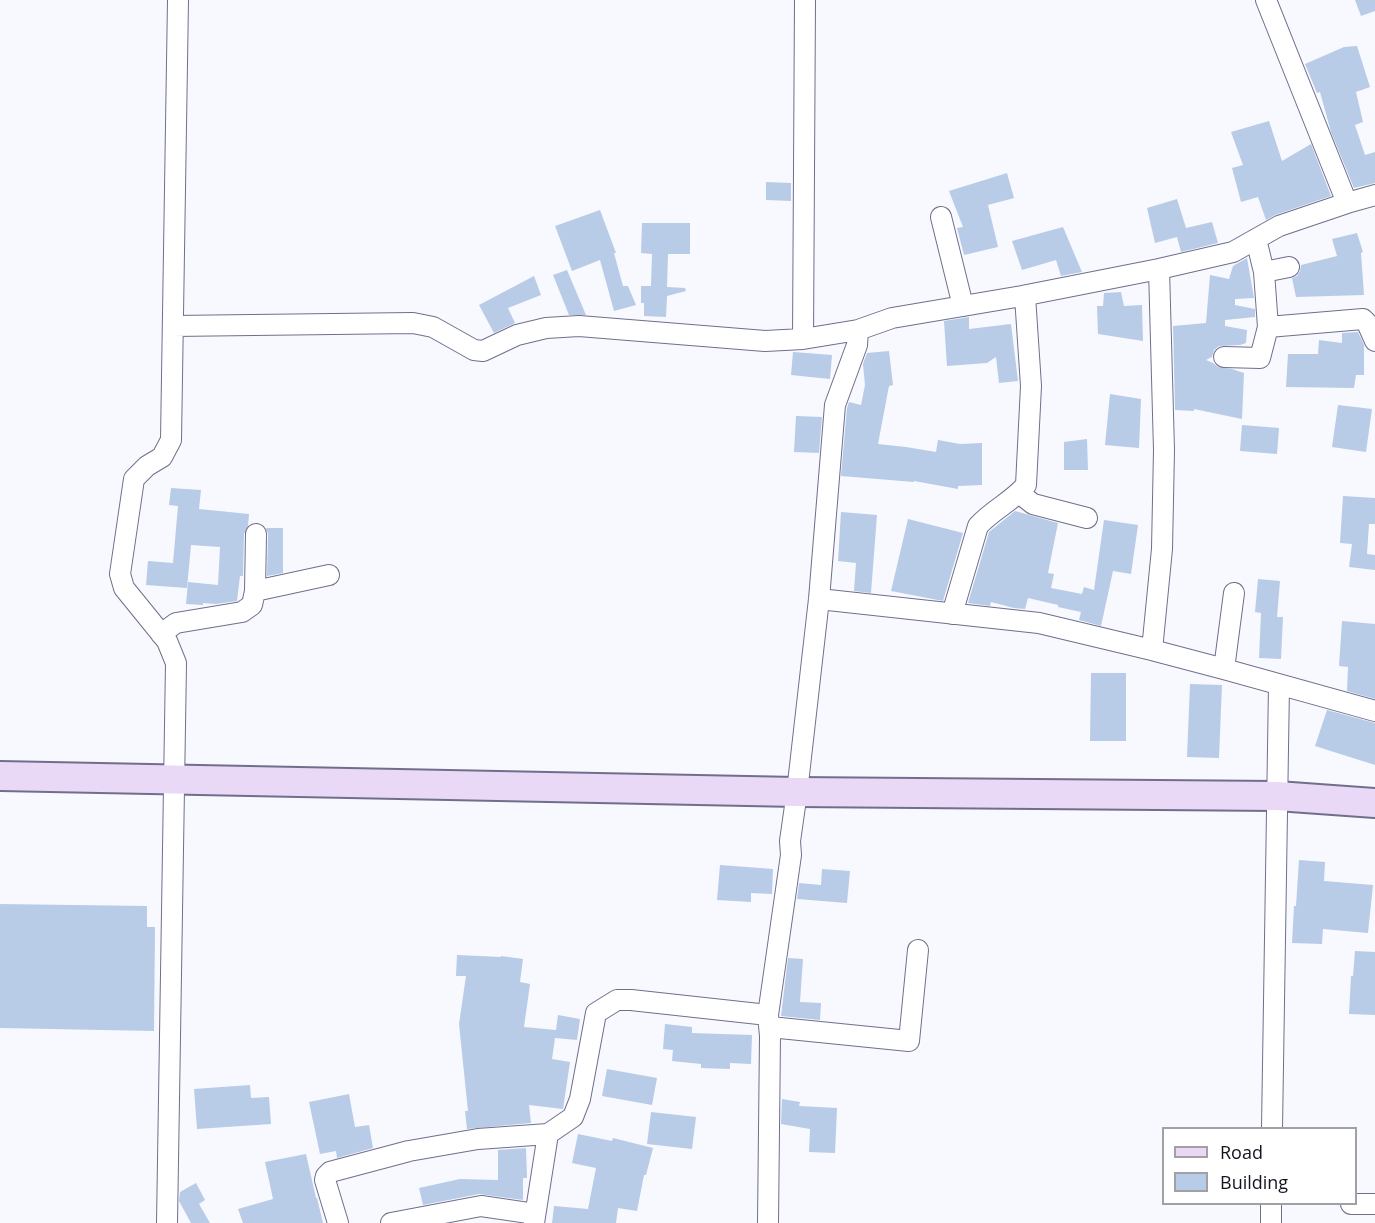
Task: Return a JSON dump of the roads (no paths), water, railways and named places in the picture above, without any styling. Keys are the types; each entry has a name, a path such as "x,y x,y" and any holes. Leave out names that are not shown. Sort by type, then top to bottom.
{"street":[{"path":"167,1223 176,663 167,641 124,588 120,574 134,479 147,466 162,457 171,440 178,0"},
{"path":"803,339 805,0"},
{"path":"1266,0 1347,203"},
{"path":"173,326 413,323 433,327 474,350 483,351 517,335 536,330 579,326 765,341 803,339 858,330 892,318 1025,296 1233,252 1279,226 1375,195"},
{"path":"941,217 963,306"},
{"path":"1224,357 1260,358 1268,327 1264,272 1256,239"},
{"path":"1264,272 1289,267"},
{"path":"1152,650 1162,549 1164,461 1159,269"},
{"path":"952,614 978,526 985,518 1019,493 1026,484 1031,386 1025,296"},
{"path":"1268,327 1363,319 1375,340"},
{"path":"768,1223 769,1021 779,926 784,909 791,855 790,841 819,599 835,405 857,345 858,330"},
{"path":"1019,493 1033,504 1087,518"},
{"path":"160,634 176,623 242,612 252,605 255,591 256,534"},
{"path":"255,591 329,575"},
{"path":"1224,669 1234,593"},
{"path":"819,599 1039,623 1152,650 1375,711"},
{"path":"1272,1127 1279,685"},
{"path":"0,776 797,792 1277,796 1375,803"},
{"path":"338,1223 326,1180 326,1176 330,1173 409,1151 478,1140 548,1134 573,1117 580,1099 596,1013 617,1000 631,999 909,1041 918,950"},
{"path":"391,1223 481,1206 535,1219 548,1134"},
{"path":"1357,1203 1375,1204"},
{"path":"1271,1205 1271,1223"}]}
